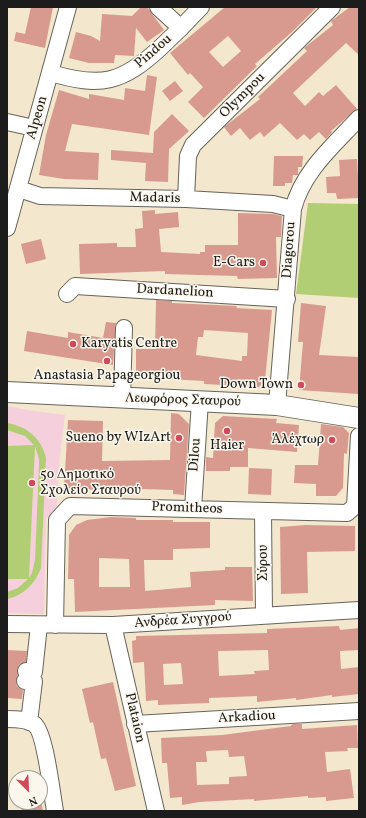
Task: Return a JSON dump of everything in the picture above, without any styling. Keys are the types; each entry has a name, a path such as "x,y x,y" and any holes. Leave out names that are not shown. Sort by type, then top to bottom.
{"main road":[{"name":"Λεωφόρος Σταυρού","path":"7,392 277,406 359,418"}],"street":[{"name":"Alpeon","path":"7,228 68,7"},
{"path":"158,7 181,28"},
{"name":"Pindou","path":"51,73 89,81 122,76 140,66 202,7"},
{"name":"Olympou","path":"186,199 188,156 193,145 332,7"},
{"name":"Diagorou","path":"277,406 293,209 301,188 311,171 359,118"},
{"path":"7,122 34,128"},
{"name":"Madaris","path":"19,189 40,196 67,198 186,199 273,204 293,209"},
{"name":"Dardanelion","path":"67,294 75,286 286,299"},
{"path":"122,399 124,328"},
{"name":"Dilou","path":"193,509 200,401"},
{"name":"Promitheos","path":"55,625 56,520 70,506 347,513 355,506 359,436"},
{"name":"Σύρου","path":"263,511 264,616"},
{"name":"Ανδρέα Συγγρού","path":"7,624 38,630 55,625 113,625 359,610"},
{"name":"Plataion","path":"113,625 156,811"},
{"path":"38,630 34,672 25,676 34,681 30,715 42,737 55,811"},
{"name":"Arkadiou","path":"136,724 359,711"},
{"path":"7,719 30,715"}],"shaded area":[{"name":"5ο Δημοτικό Σχολείο Σταυρού","path":"7,406 65,415 60,454 56,513 46,518 44,614 7,613"}],"green space":[{"path":"308,203 359,204 359,298 296,294"},
{"path":"7,423 21,427 32,434 41,445 46,458 41,568 36,579 24,592 7,599 7,592 18,588 28,579 7,579 7,446 34,445 25,436 7,430","holes":["35,446 39,459 35,560 32,573 29,578"]}],"building":[{"path":"31,7 53,7 45,48 14,41 16,32 25,34"},
{"path":"141,7 147,7 164,30 147,42 136,28 134,56 115,55 114,63 89,63 69,58 76,32 91,36 100,41 102,14 132,16"},
{"path":"225,7 317,7 292,32 255,64 257,66 204,118 188,102 203,87 190,73 188,75 170,53","holes":["228,36 241,51 223,67 209,52"]},
{"path":"350,7 359,7 359,55 346,43 293,93 305,106 319,92 323,96 336,85 357,109 331,131 332,132 326,139 319,132 310,140 304,134 297,140 280,123 264,137 260,132 250,140 240,128 231,136 224,127 260,99 258,97 307,51 304,48 333,25 331,21"},
{"path":"147,75 157,77 149,135 72,124 65,151 99,153 98,180 64,179 39,175 46,135 59,90 89,99 89,94 124,100 125,88 145,91"},
{"path":"175,81 183,91 170,101 162,91"},
{"path":"172,114 189,131 169,149 168,182 145,181 146,163 111,160 111,150 153,153 154,132"},
{"path":"274,156 303,156 302,167 298,167 298,175 293,175 292,183 285,183 285,186 273,186"},
{"path":"357,159 359,198 337,199 336,193 327,193 326,177 340,176 339,160"},
{"path":"155,210 155,214 178,212 179,227 159,229 161,252 200,254 200,252 205,252 205,245 238,245 238,213 273,214 282,216 281,237 276,237 277,278 238,279 237,276 165,274 165,271 80,274 79,244 117,243 117,247 136,247 135,229 143,228 142,211"},
{"path":"41,239 46,259 26,264 21,244"},
{"path":"156,300 172,301 172,303 237,306 236,308 272,310 265,380 259,387 204,384 204,381 167,379 168,376 136,375 136,349 155,349","holes":["204,330 248,333 247,356 242,356 242,361 196,355 198,337 203,337"]},
{"path":"301,303 326,306 319,355 359,357 359,394 299,390 303,342 298,342"},
{"name":"Karyatis Centre","path":"106,322 116,323 113,365 24,351 27,331 68,338 68,332 103,338"},
{"path":"171,413 179,414 189,424 184,495 173,494 173,490 142,489 142,487 100,487 100,490 64,488 68,420 103,421 102,461 170,460"},
{"path":"223,416 277,419 276,423 299,425 297,452 248,448 248,467 230,467 230,471 206,471 206,457 213,458 215,423"},
{"path":"321,424 343,427 349,433 347,454 344,453 343,488 336,496 316,496 316,484 294,483 295,465 318,465"},
{"path":"249,468 272,469 271,495 248,494"},
{"path":"111,517 136,518 136,520 173,520 173,522 210,522 210,548 173,549 173,560 144,560 145,591 191,587 190,572 225,570 225,567 252,567 253,601 215,600 215,605 75,612 74,579 68,579 69,535 76,525 87,520","holes":["99,558 129,559 130,587 99,587"]},
{"path":"306,525 355,526 355,551 307,552 308,593 281,594 280,527"},
{"path":"339,626 340,630 359,628 359,650 340,651 341,669 359,667 359,694 257,702 257,696 209,698 209,703 158,705 158,700 146,701 144,662 133,663 132,641 136,640 136,636 267,633 267,629","holes":["268,650 269,670 254,671 255,674 219,676 218,651","181,663 183,684 164,685 163,664"]},
{"path":"7,650 27,651 26,662 19,665 17,669 18,675 16,681 17,686 23,690 22,699 7,698"},
{"path":"113,682 136,786 115,791 106,758 101,759 93,722 90,723 82,689"},
{"path":"302,724 302,729 357,725 358,748 347,748 348,751 325,752 327,772 350,769 354,798 326,801 326,797 308,798 308,796 254,801 254,799 199,802 182,805 182,797 170,798 167,763 162,763 161,738 222,735","holes":["228,750 229,757 244,756 247,776 229,777 229,784 197,785 196,762 207,762 206,751"]},
{"path":"22,810 43,811 22,811"}],"place":[{"name":"E-Cars","path":"263,263"},
{"name":"Karyatis Centre","path":"73,344"},
{"name":"Anastasia Papageorgiou","path":"107,361"},
{"name":"Down Town","path":"301,385"},
{"name":"Haier","path":"227,431"},
{"name":"Sueno by WIzArt","path":"179,438"},
{"name":"Άλέχτωρ","path":"332,440"},
{"name":"5ο Δημοτικό Σχολείο Σταυρού","path":"32,483"}]}
